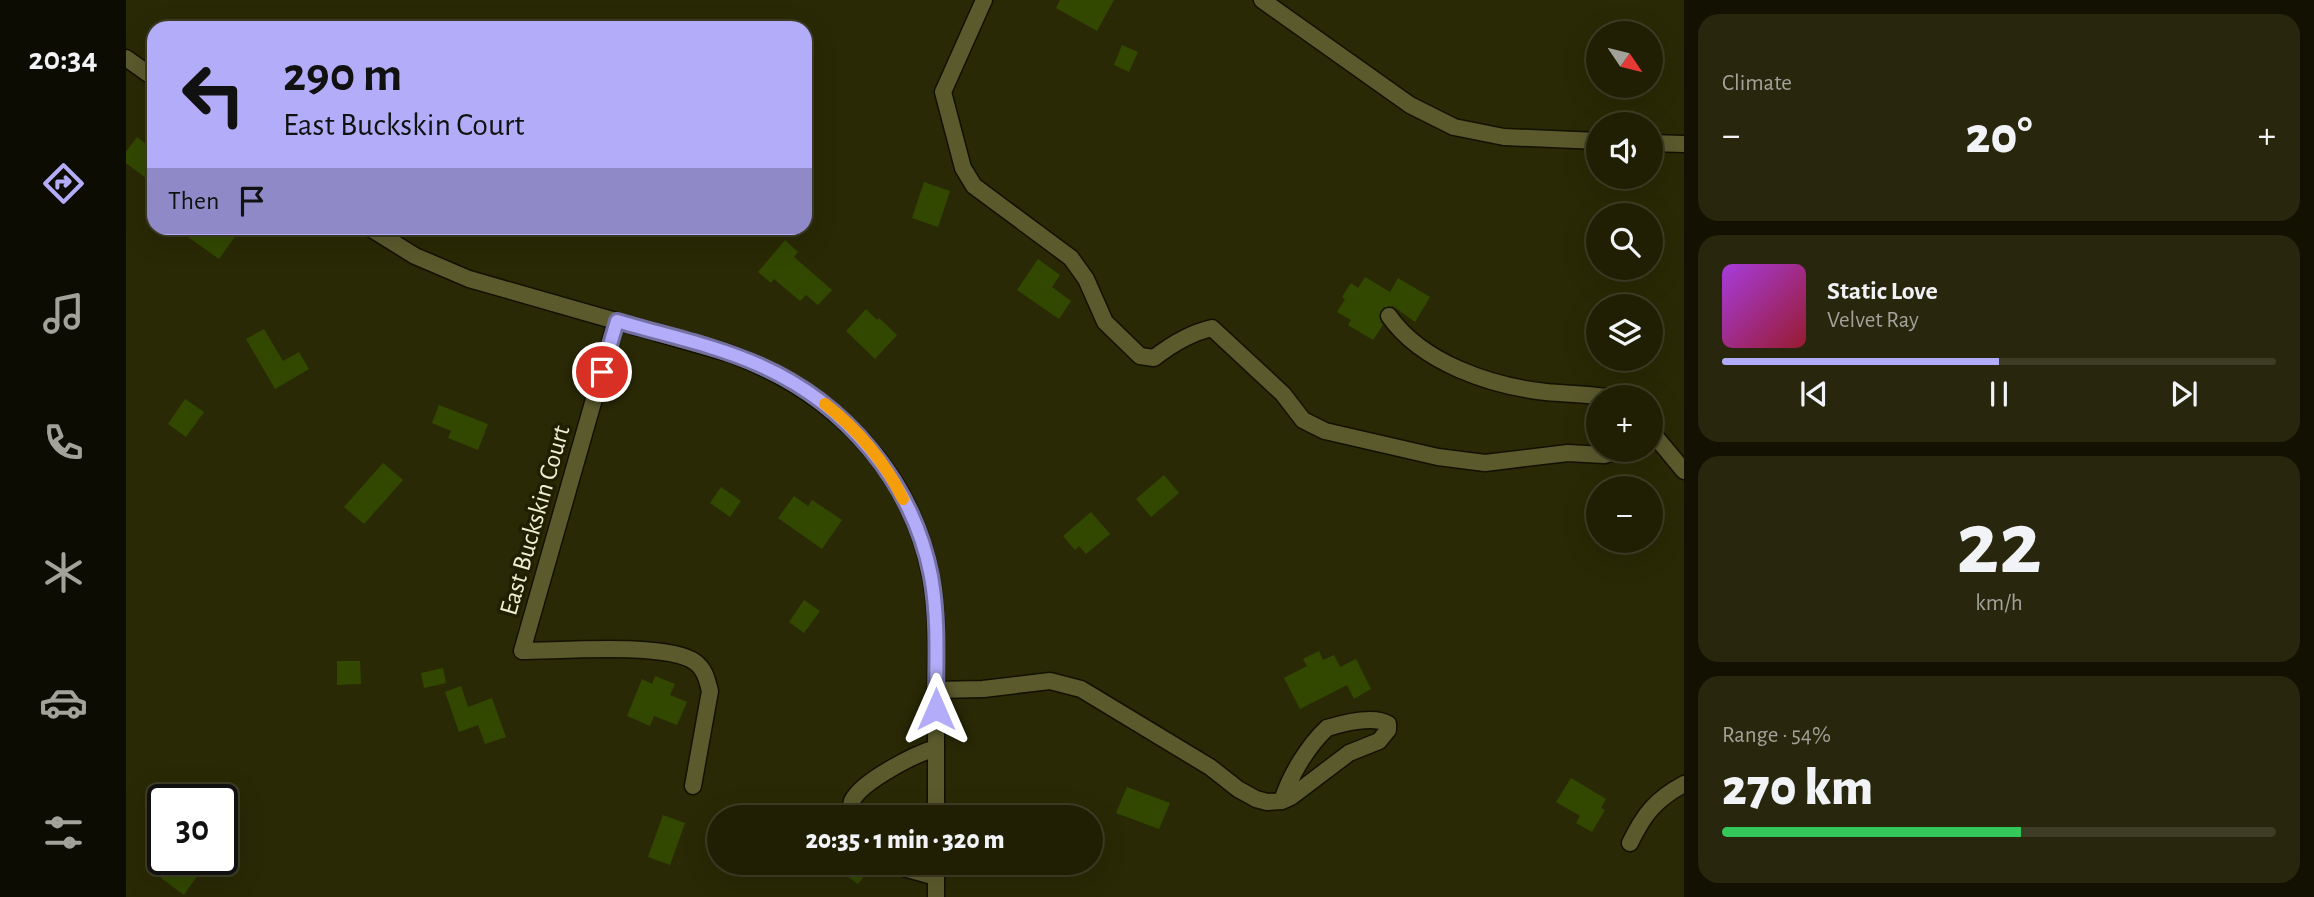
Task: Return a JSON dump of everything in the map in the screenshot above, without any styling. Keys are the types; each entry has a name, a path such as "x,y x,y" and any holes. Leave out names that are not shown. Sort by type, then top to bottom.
{"street":[{"path":"984,0 943,92 963,168 974,186 1071,258 1086,279 1105,322 1140,356 1154,358 1172,344 1197,331 1212,328 1283,394 1303,420 1325,432 1438,457 1485,463 1568,453 1586,454"},
{"path":"1262,0 1410,105 1454,127 1478,134 1504,137 1586,140"},
{"path":"126,58 147,73"},
{"path":"1663,143 1684,144"},
{"path":"381,235 415,256 469,279 731,354 759,365 811,394 856,432 876,455 900,492 923,547 935,605 936,805"},
{"path":"1388,316 1397,328 1420,347 1487,380 1517,388 1586,395"},
{"name":"East Buckskin Court","path":"617,321 522,651 630,649 685,657 697,663 706,676 710,691 693,786"},
{"path":"1663,446 1684,471"},
{"path":"936,690 983,689 1050,681 1081,689 1210,767 1247,794 1267,802 1282,801 1291,797 1349,753 1379,741 1388,730 1388,724 1383,720 1328,728 1308,752 1285,790 1282,801"},
{"path":"852,805 853,800 877,777 921,752 936,748"},
{"path":"1630,843 1642,819 1664,795 1684,784"},
{"path":"936,875 936,897"}],"building":[{"path":"1060,0 1114,0 1097,31 1056,8"},
{"path":"1122,45 1138,52 1129,72 1114,65"},
{"path":"137,137 147,145 147,179 126,163 126,152"},
{"path":"924,182 950,191 938,227 912,218"},
{"path":"190,235 236,235 219,259 188,237"},
{"path":"785,240 798,252 794,257 832,290 818,305 806,295 800,301 774,279 771,283 758,272"},
{"path":"1038,259 1060,275 1052,287 1071,301 1059,319 1017,290"},
{"path":"1365,277 1390,292 1398,278 1430,297 1415,322 1393,306 1383,308 1379,317 1383,325 1373,340 1348,325 1351,320 1337,312 1351,283 1358,288"},
{"path":"866,309 897,335 875,359 846,331"},
{"path":"264,329 283,361 299,352 309,369 275,389 246,339"},
{"path":"185,399 204,412 186,437 168,424"},
{"path":"439,405 488,424 478,450 448,438 451,431 432,423"},
{"path":"383,463 403,480 364,524 344,507"},
{"path":"1164,475 1179,493 1151,517 1136,499"},
{"path":"721,487 741,501 730,517 710,503"},
{"path":"794,496 808,506 812,500 842,520 822,549 778,518"},
{"path":"1091,512 1110,534 1086,554 1079,546 1075,550 1063,536"},
{"path":"804,600 820,611 804,633 789,622"},
{"path":"1319,651 1323,660 1334,655 1340,667 1356,659 1371,689 1354,699 1347,685 1300,709 1284,678 1307,666 1303,659"},
{"path":"337,661 360,661 361,684 337,685"},
{"path":"443,668 446,683 424,688 421,673"},
{"path":"655,676 675,684 670,695 687,702 677,725 654,716 650,726 627,716 642,679 652,684"},
{"path":"461,686 468,707 492,698 506,737 485,744 478,725 459,732 445,692"},
{"path":"1571,778 1606,799 1601,808 1605,810 1592,832 1576,823 1580,816 1556,802"},
{"path":"1127,787 1170,803 1159,829 1116,813"},
{"path":"663,815 685,823 670,865 648,857"},
{"path":"163,875 198,875 184,895 161,878"},
{"path":"846,875 865,875 858,884"}],"slow traffic":[{"path":"825,404 856,432 876,455 903,499"}],"route":[{"path":"602,372 617,321 731,354 759,365 811,394 856,432 876,455 900,492 923,547 935,605 936,709"}]}
